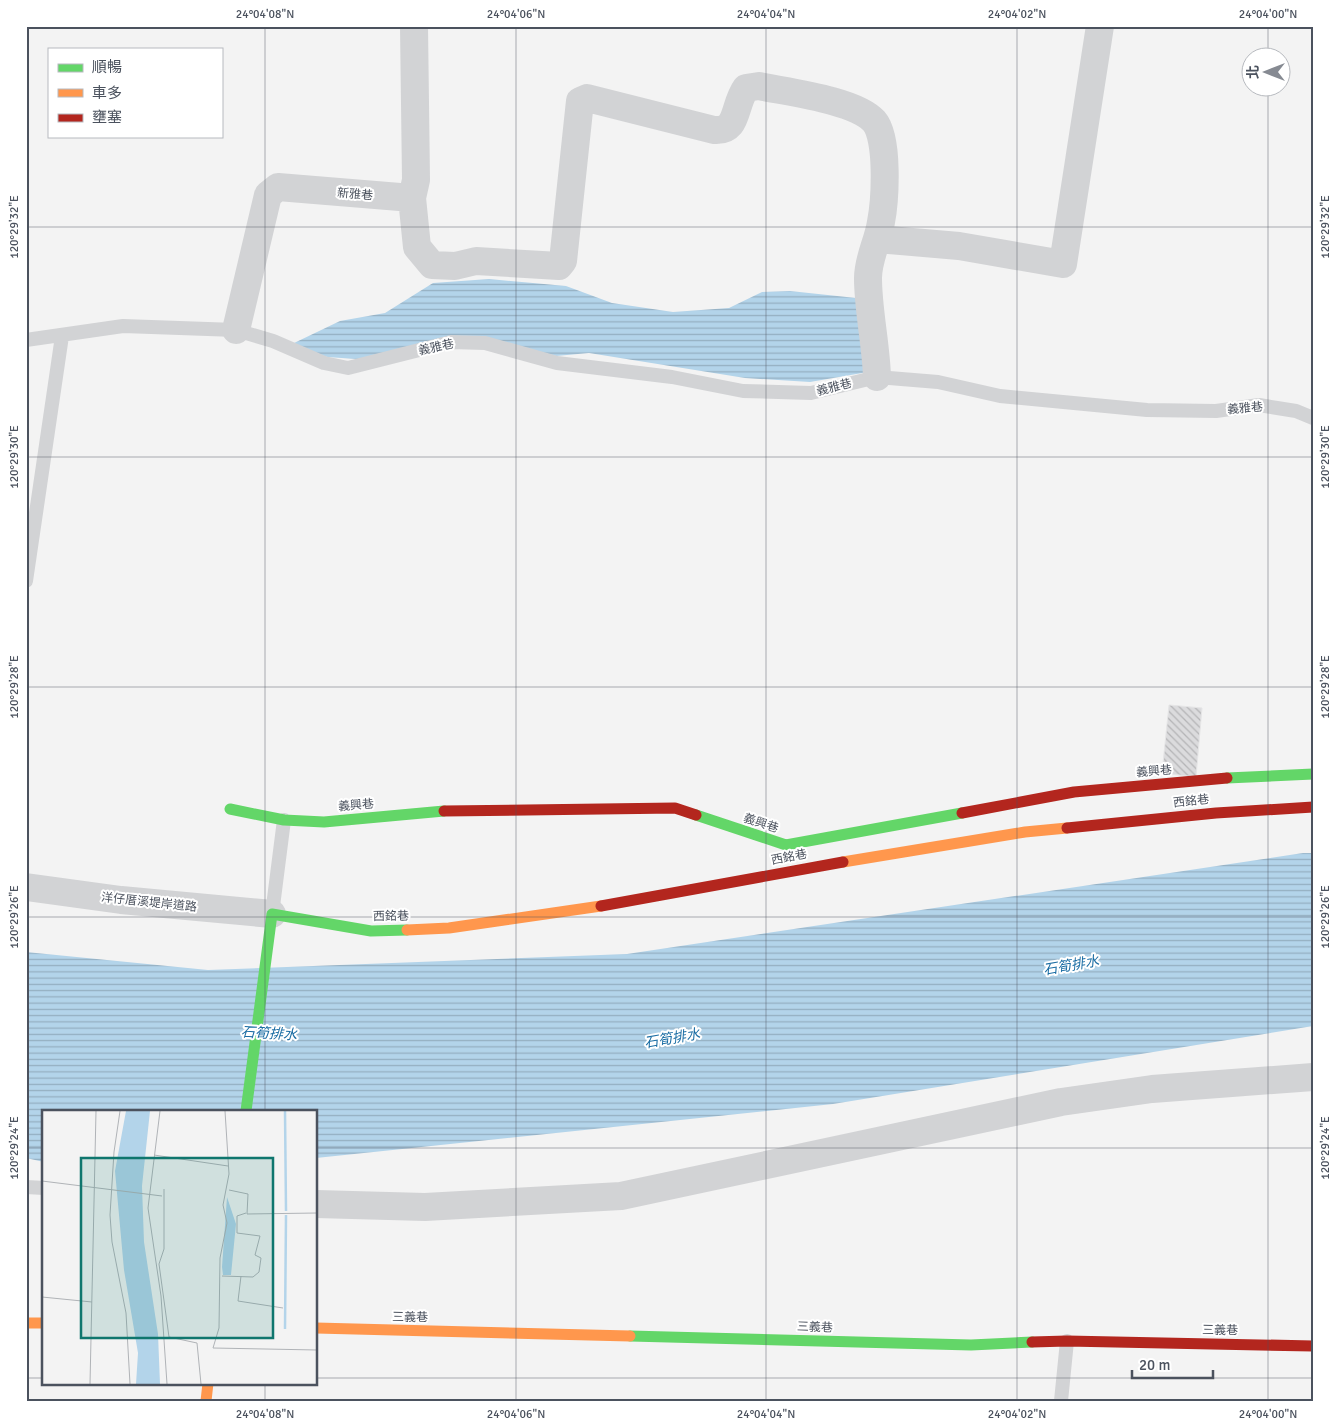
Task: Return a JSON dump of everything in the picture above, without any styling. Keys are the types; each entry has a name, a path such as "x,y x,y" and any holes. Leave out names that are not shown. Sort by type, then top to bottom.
{"street":[{"path":"414,26 416,180 412,198 417,246 432,265 455,266 476,261 559,266 563,261 580,101 587,98 724,131 732,125 738,98 746,88 759,86 845,105 861,112 874,121 882,133 885,149 882,221 870,257 868,279 877,377"},
{"path":"877,239 959,246 1063,264 1100,26"},
{"name":"新雅巷","path":"236,330 268,195 272,190 278,187 412,198"},
{"name":"義興巷","path":"230,808 284,820 324,822 459,810 675,808 786,845 1074,792 1215,779 1313,774"},
{"name":"西銘巷","path":"272,914 371,931 449,928 607,905 818,866 1025,832 1216,813 1313,807"},
{"name":"洋仔厝溪堤岸道路","path":"26,887 121,900 272,914"},
{"path":"246,1110 272,914"},
{"path":"318,1204 425,1207 621,1196 1061,1102 1152,1089 1313,1077"},
{"path":"26,1323 42,1323"},
{"name":"三義巷","path":"318,1328 971,1345 1067,1341 1313,1346"},
{"path":"206,1401 208,1384"}],"lane":[{"name":"義雅巷","path":"26,340 123,326 236,330 273,341 324,363 348,368 451,342 485,343 557,363 672,377 743,391 811,393 877,377 938,382 1000,396 1147,410 1216,411 1259,405 1296,412 1313,418"},
{"path":"26,581 62,336"},
{"path":"272,914 284,820"},
{"path":"26,1187 42,1188"},
{"path":"1061,1401 1067,1341"}],"water":[{"path":"489,279 566,286 612,303 673,312 729,308 762,292 790,291 856,298 868,372 810,382 745,378 589,353 556,356 485,338 371,360 327,357 292,344 340,321 385,313 433,283"},
{"name":"石筍排水","path":"1313,853 1313,1026 833,1104 318,1158 318,1110 42,1110 42,1162 26,1158 26,952 208,970 627,954"}],"building":[{"path":"1169,705 1202,708 1196,777 1162,773"}],"traffic: fast":[{"path":"1227,778 1313,774"},
{"path":"230,809 284,820 324,822 444,811"},
{"path":"696,815 786,845 962,813"},
{"path":"246,1110 272,914 371,931 407,930"},
{"path":"630,1336 971,1345 1032,1342"}],"traffic: slow":[{"path":"843,862 1025,832 1067,828"},
{"path":"407,930 449,928 601,906"},
{"path":"26,1323 42,1323"},
{"path":"318,1328 630,1336"},
{"path":"206,1401 208,1384"}],"traffic: jam":[{"path":"962,813 1074,792 1227,778"},
{"path":"1067,828 1216,813 1313,807"},
{"path":"444,811 675,808 696,815"},
{"path":"601,906 843,862"},
{"path":"1032,1342 1313,1346"}]}
